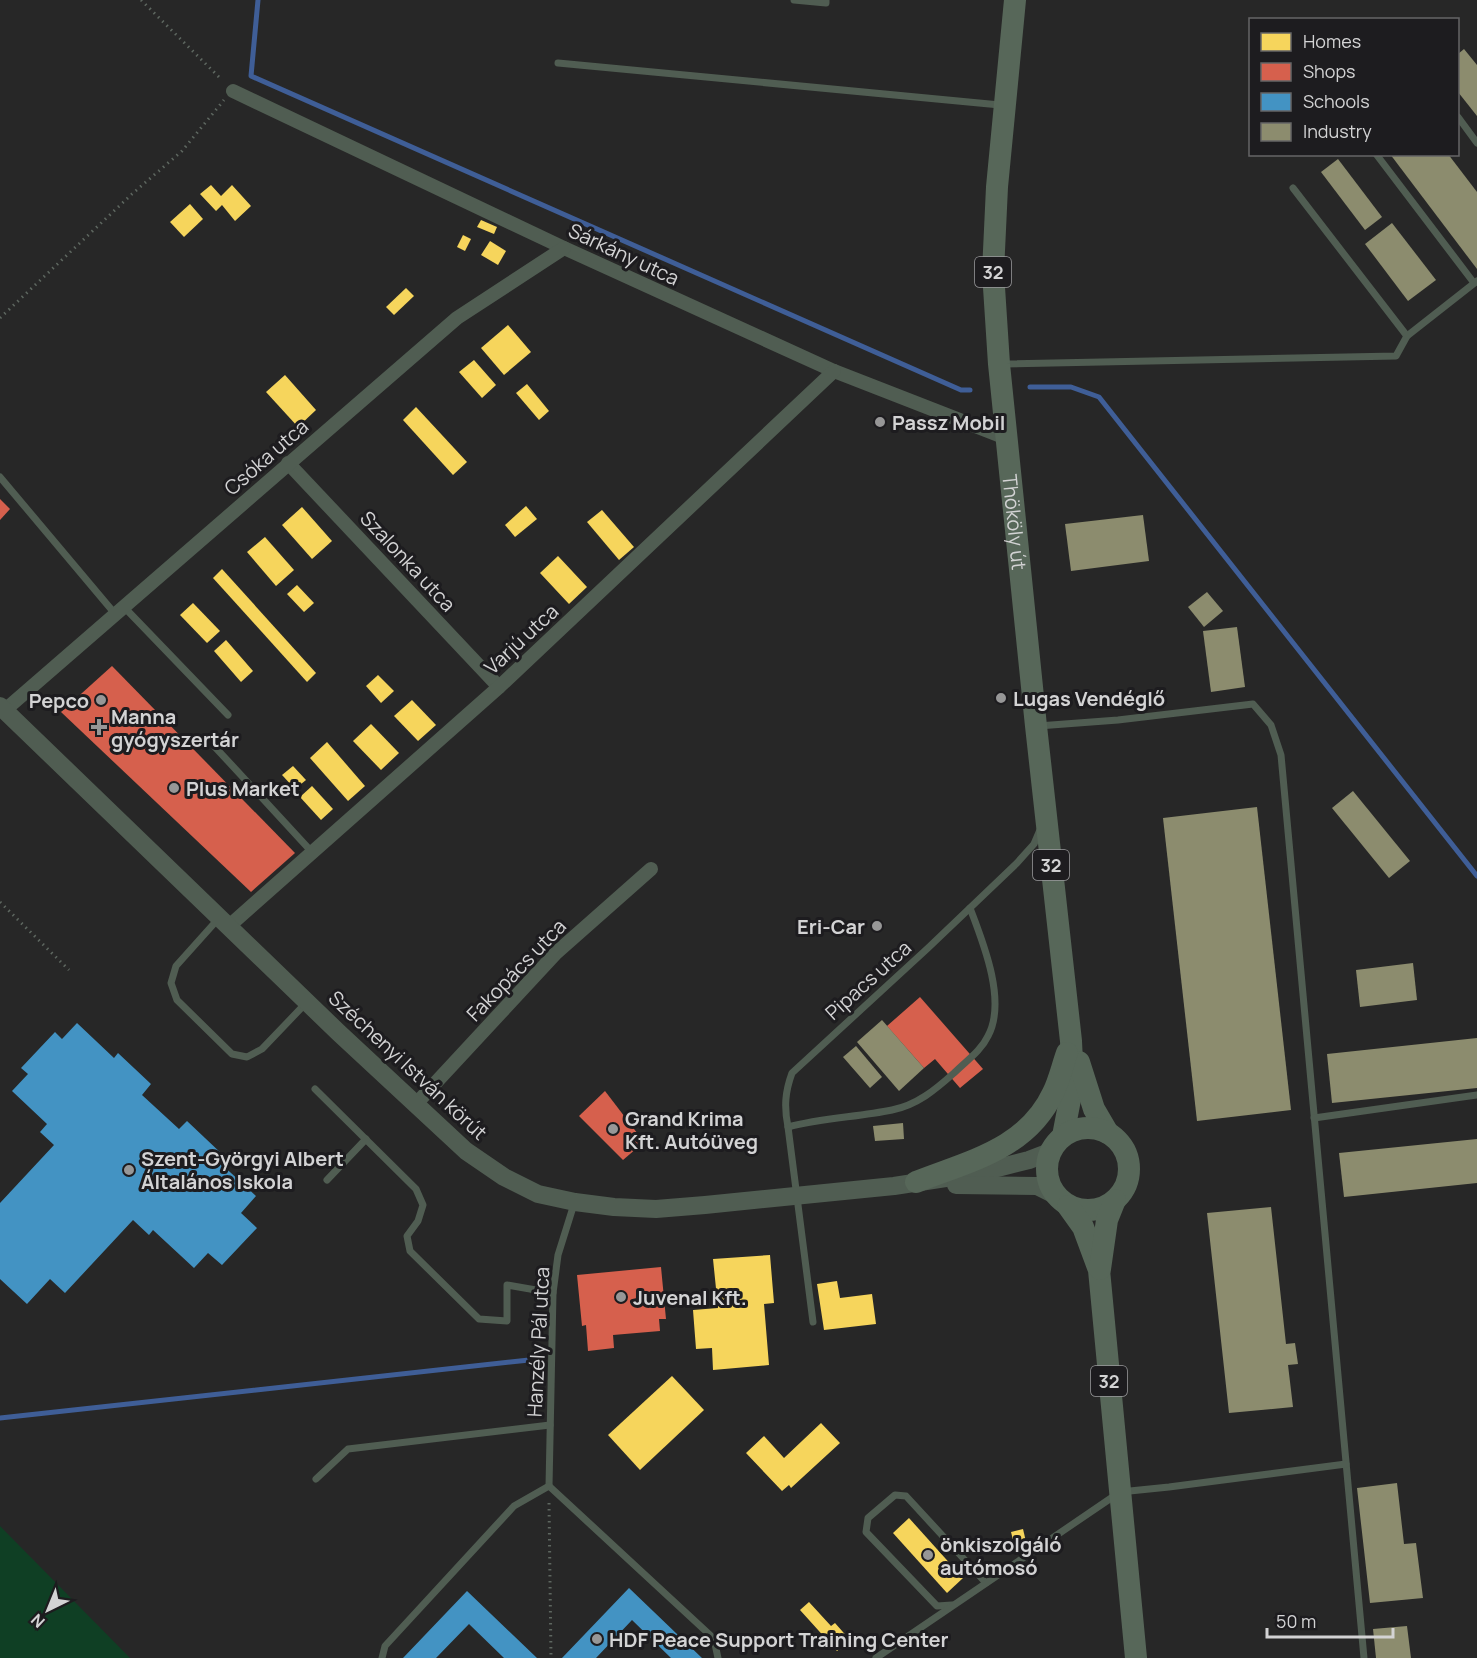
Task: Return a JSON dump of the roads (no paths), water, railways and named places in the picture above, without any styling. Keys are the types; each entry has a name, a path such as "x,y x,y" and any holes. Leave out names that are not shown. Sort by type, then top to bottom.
{"main road":[{"name":"Thököly út","path":"1015,0 997,187 993,272 1006,438 1071,1041 1073,1084 1057,1144 1046,1166 1048,1182 1062,1201"},
{"name":"Thököly út","path":"1071,1041 1094,1109 1108,1133 1123,1149 1129,1171 1122,1192 1115,1200"},
{"path":"905,1184 993,1153 1020,1136 1040,1114 1053,1094 1071,1041"},
{"path":"1057,1144 1083,1129 1096,1129 1108,1133"},
{"path":"1062,1201 1084,1211 1101,1209 1115,1200"},
{"name":"32","path":"1115,1200 1107,1220 1099,1270 1136,1658"},
{"name":"32","path":"1062,1201 1083,1227 1099,1270"}],"street":[{"name":"Sárkány utca","path":"233,91 564,248 834,371 1006,438"},
{"name":"Csóka utca","path":"2,708 120,611 457,318 564,248"},
{"name":"Varjú utca","path":"223,922 312,852 499,687 834,371"},
{"name":"Szalonka utca","path":"288,463 499,687"},
{"name":"Széchenyi István körút","path":"2,708 415,1105 466,1151 504,1177 538,1194 575,1202 656,1209 796,1197 978,1173 1029,1160 1057,1144"},
{"name":"Fakopács utca","path":"415,1105 556,953 651,869"},
{"name":"Széchenyi István körút","path":"905,1184 1037,1185 1062,1201"}],"lane":[{"path":"794,0 825,3 826,0"},
{"path":"558,63 1005,106"},
{"path":"1459,118 1477,143"},
{"path":"999,364 1396,356 1407,336 1476,282 1378,156"},
{"path":"1293,188 1407,336"},
{"path":"0,477 120,611 228,715"},
{"path":"1036,726 1118,720 1253,704 1271,725 1281,754 1364,1658"},
{"path":"215,747 312,852"},
{"name":"Pipacs utca","path":"813,1322 784,1110 786,1088 792,1073 1017,863 1034,844 1046,817"},
{"path":"788,1127 893,1110 915,1102 935,1090 981,1047 989,1035 994,1016 994,991 985,947 970,908"},
{"path":"223,922 176,966 171,983 177,1000 232,1054 247,1057 262,1049 307,1001"},
{"path":"315,1089 416,1189 423,1205 418,1221 407,1236 410,1251 479,1319 507,1321 507,1284 553,1293"},
{"path":"1314,1118 1477,1095"},
{"path":"327,1180 366,1139"},
{"name":"Hanzély Pál utca","path":"549,1486 553,1293 558,1255 575,1202"},
{"path":"316,1479 348,1449 550,1425"},
{"path":"876,1658 1120,1492 1346,1464"},
{"path":"382,1658 385,1646 514,1506 549,1486 710,1635 718,1658"},
{"path":"952,1605 937,1606 866,1532 868,1518 895,1495 906,1496 986,1583"}],"waterway":[{"path":"258,0 251,76 961,390 970,390"},
{"path":"1030,387 1071,387 1099,397 1477,876"},
{"path":"0,1418 529,1360"}],"place":[{"name":"Passz Mobil","path":"880,422"},
{"name":"Lugas Vendéglő","path":"1001,698"},
{"name":"Pepco","path":"101,700"},
{"name":"Manna gyógyszertár","path":"99,727"},
{"name":"Plus Market","path":"174,788"},
{"name":"Eri-Car","path":"877,926"},
{"name":"Grand Krima Kft. Autóüveg","path":"613,1129"},
{"name":"Szent-Györgyi Albert Általános Iskola","path":"129,1170"},
{"name":"Juvenal Kft.","path":"621,1297"},
{"name":"önkiszolgáló autómosó","path":"928,1555"},
{"name":"HDF Peace Support Training Center","path":"597,1639"}]}
